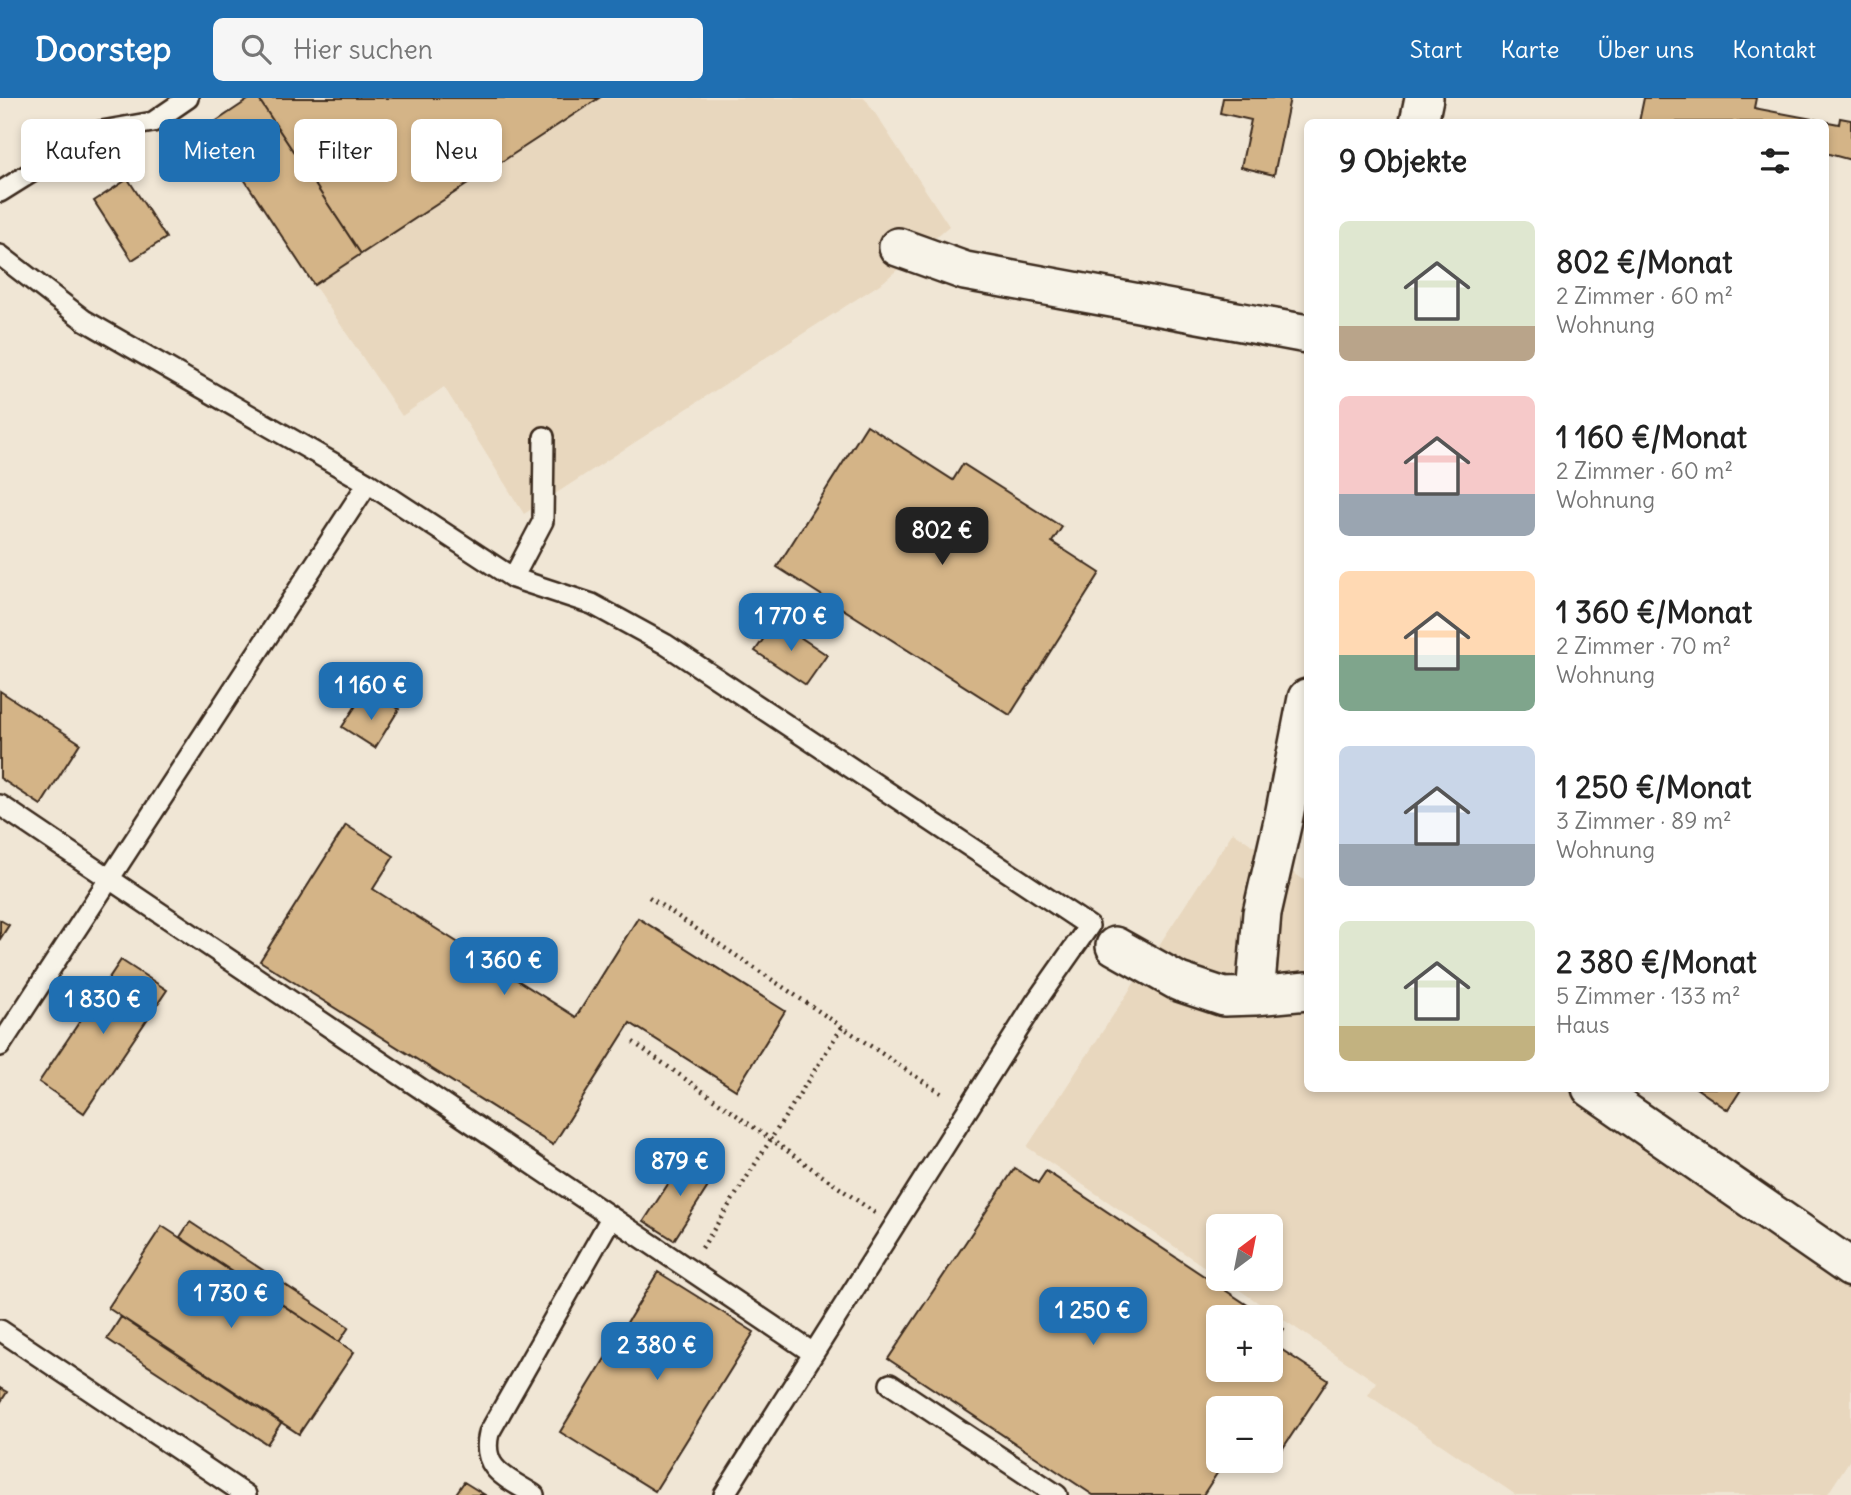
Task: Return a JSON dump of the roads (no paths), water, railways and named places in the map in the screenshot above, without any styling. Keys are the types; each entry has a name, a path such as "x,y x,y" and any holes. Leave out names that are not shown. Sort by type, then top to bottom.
{"street":[{"path":"1420,119 1424,98"},
{"path":"898,247 965,271 1304,333"},
{"path":"1255,996 1262,913 1304,713"},
{"path":"1102,936 1179,982 1224,997 1304,991"},
{"path":"1597,1092 1851,1268"}],"lane":[{"path":"0,192 96,132 153,122 188,98"},
{"path":"3,260 84,320 368,483 513,578 592,604 665,644 1102,936 1035,1003 724,1495"},
{"path":"513,578 543,521 544,437"},
{"path":"0,1046 368,483"},
{"path":"0,804 813,1353"},
{"path":"534,1495 493,1466 486,1451 489,1433 611,1217"},
{"path":"0,1330 246,1495"},
{"path":"890,1384 1057,1495"}]}
